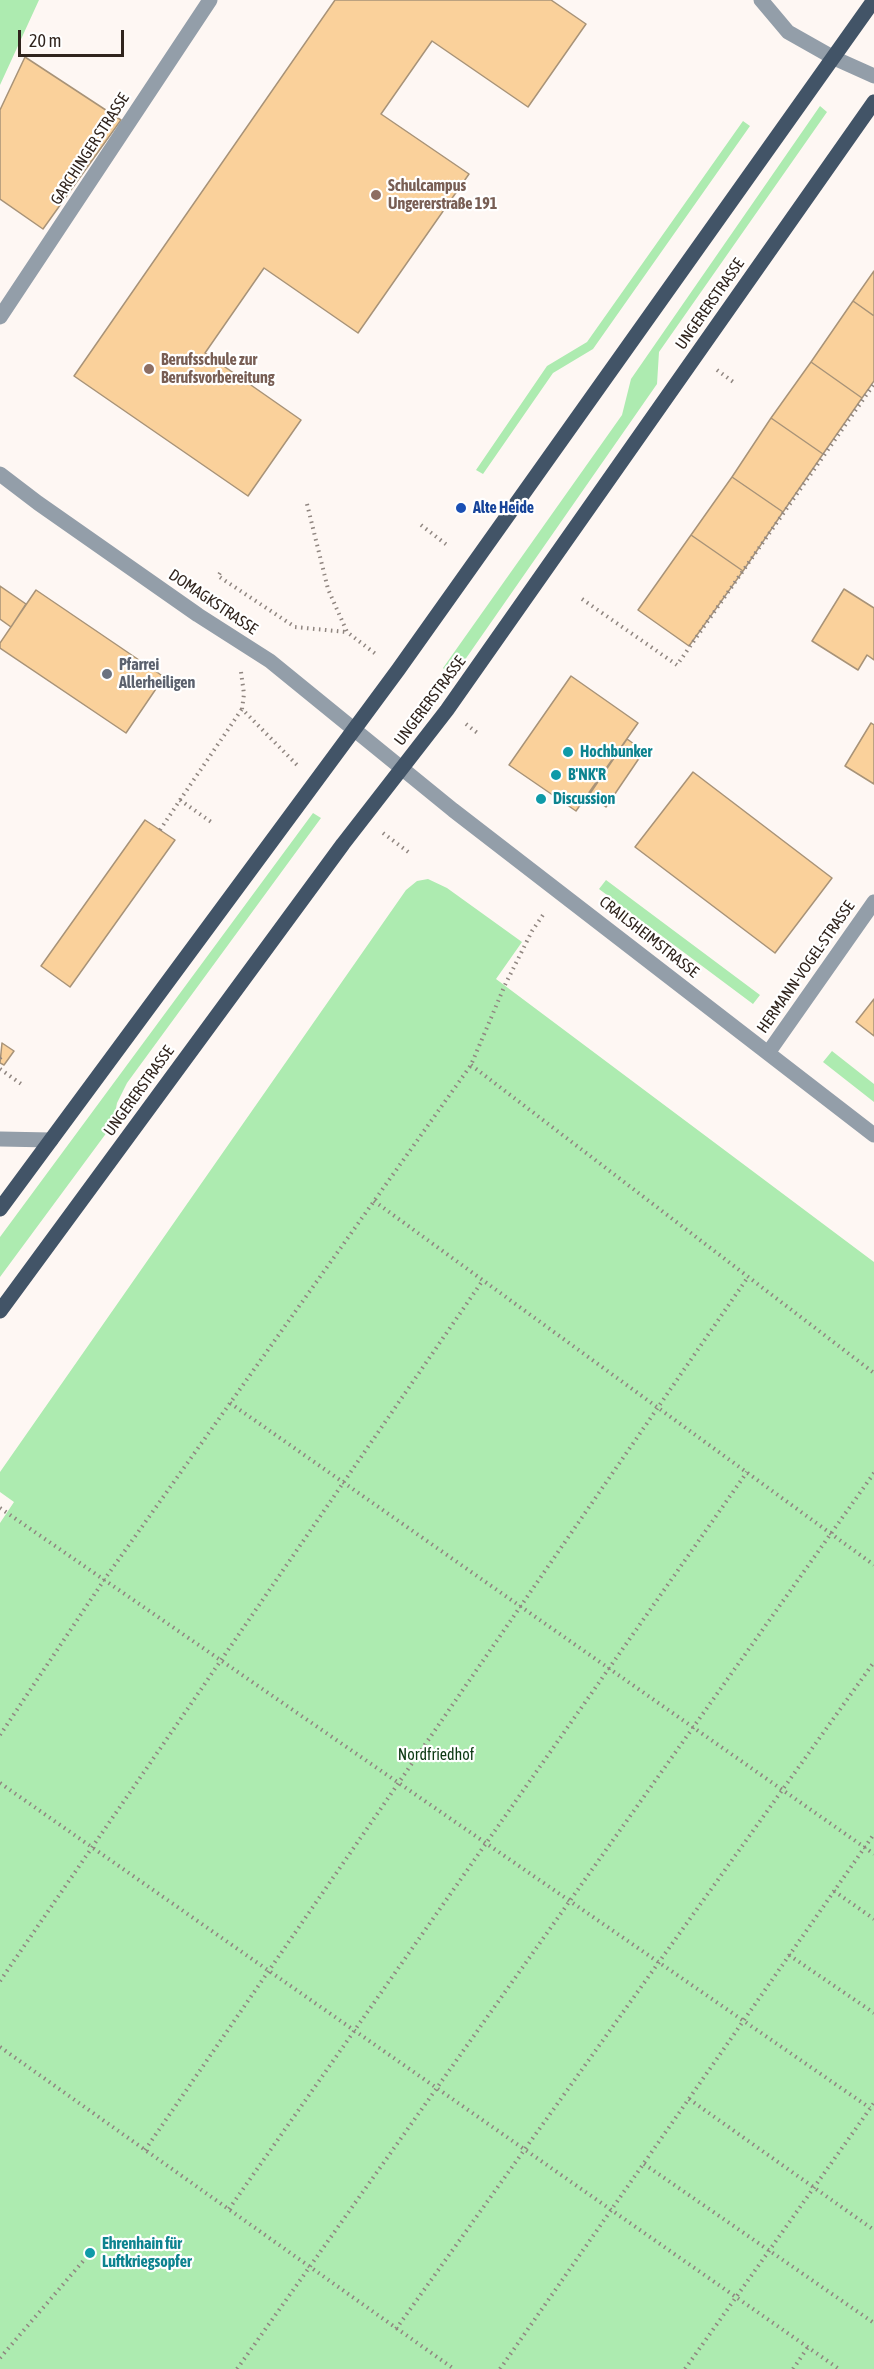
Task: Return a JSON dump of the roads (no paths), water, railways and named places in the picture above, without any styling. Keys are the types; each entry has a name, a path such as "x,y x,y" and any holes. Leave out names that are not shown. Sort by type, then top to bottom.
{"main road":[{"path":"0,1209 353,730 874,0"},
{"name":"UNGERERSTRASSE","path":"0,1311 363,817 447,710 874,102"}],"street":[{"name":"GARCHINGER STRASSE","path":"0,317 210,0"},
{"path":"761,0 788,32 834,58 874,76"},
{"name":"DOMAGKSTRASSE","path":"0,474 198,615 270,661 402,768"},
{"name":"CRAILSHEIMSTRASSE","path":"402,768 874,1136"},
{"name":"HERMANN-VOGEL-STRASSE","path":"768,1053 874,902"},
{"path":"0,1139 51,1140"}],"place":[{"name":"Schulcampus Ungererstraße 191","path":"376,195"},
{"name":"Berufsschule zur Berufsvorbereitung","path":"149,369"},
{"name":"Alte Heide","path":"461,508"},
{"name":"Pfarrei Allerheiligen","path":"107,674"},
{"name":"Hochbunker","path":"568,752"},
{"name":"B'NK'R","path":"556,775"},
{"name":"Discussion","path":"541,799"},
{"name":"Ehrenhain für Luftkriegsopfer","path":"90,2253"}],"park label":[{"name":"Nordfriedhof","path":"436,1755"}]}
